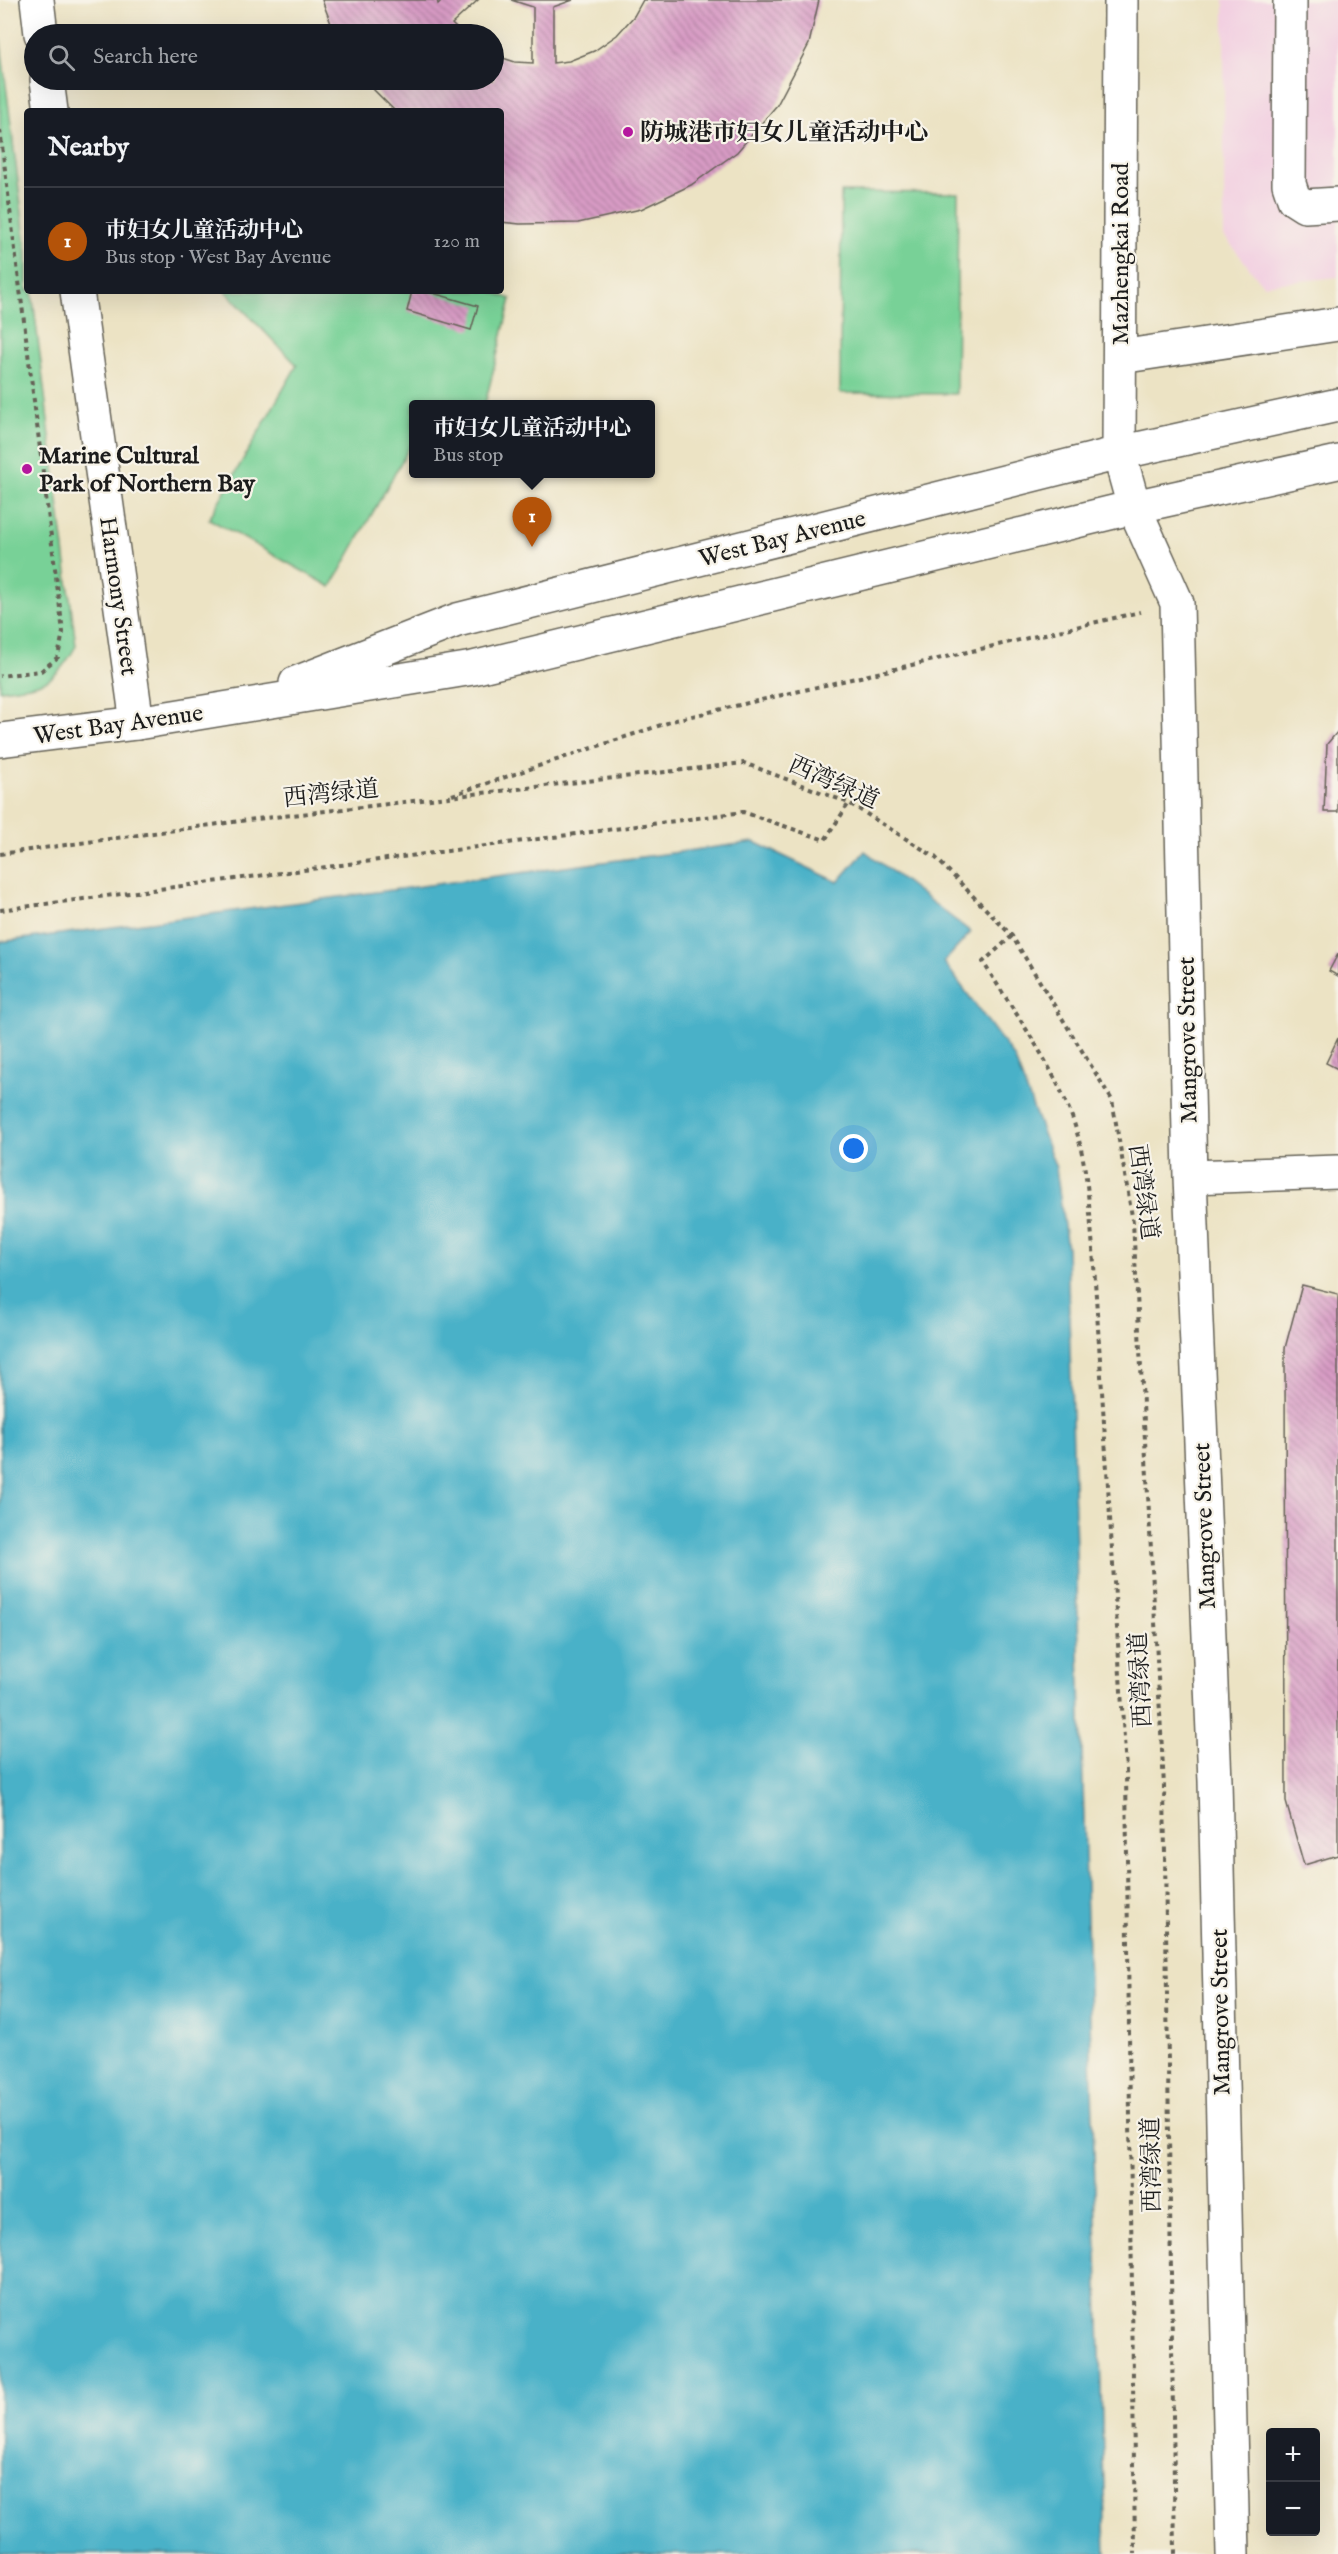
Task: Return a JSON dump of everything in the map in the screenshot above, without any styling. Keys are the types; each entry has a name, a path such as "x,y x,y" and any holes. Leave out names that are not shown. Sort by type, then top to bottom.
{"main road":[{"path":"37,0 40,24"},
{"name":"Mazhengkai Road","path":"1121,0 1119,453 1134,507"},
{"path":"1290,0 1289,184 1294,199 1305,206 1338,204"},
{"path":"48,90 51,108"},
{"name":"Harmony Street","path":"77,294 137,723"},
{"path":"1120,357 1338,324"},
{"name":"West Bay Avenue","path":"236,706 457,620 1119,453 1338,405"},
{"name":"West Bay Avenue","path":"0,740 137,723 473,668 1134,507 1338,462"},
{"name":"Mangrove Street","path":"1134,507 1177,603 1190,1177 1215,1781 1233,2554"},
{"path":"1190,1177 1338,1172"}],"path":[{"path":"0,130 63,632 58,657 41,671 0,676"},
{"path":"443,798 679,719 1177,603"},
{"name":"西湾绿道","path":"0,854 248,820 744,763 849,803 935,857 1012,936 1112,1100 1133,1222 1164,1786 1175,2554"},
{"path":"0,910 743,812 825,840 849,803"},
{"path":"1012,936 983,962 1039,1051 1072,1117 1088,1185 1093,1249 1126,1770 1136,2554"}],"shaded area":[{"path":"1224,0 1338,0 1338,277 1263,285 1224,236"}],"green space":[{"name":"Marine Cultural Park of Northern Bay","path":"0,37 24,229 24,294 32,294 76,646 60,669 46,681 0,690"},
{"path":"841,192 958,193 956,394 840,393"},
{"path":"228,294 498,294 511,299 486,400 409,400 409,448 331,587 209,519 297,365"}],"water":[{"path":"754,842 838,882 865,851 971,932 944,962 1014,1057 1056,1168 1067,1248 1106,2554 0,2554 0,942"}],"building":[{"path":"322,0 437,0 438,4 442,0 478,0 452,24 331,24"},
{"name":"防城港市妇女儿童活动中心","path":"511,0 573,0 553,7 553,63 569,61 594,51 617,35 634,16 643,0 819,0 809,44 777,105 737,152 691,185 641,209 578,223 520,224 504,222 504,108 392,108 374,90 504,90 504,58 515,62 533,63 533,7"},
{"path":"411,294 436,294 478,306 471,330 407,311"},
{"path":"1338,731 1338,812 1324,812 1327,744"},
{"path":"1338,954 1338,976 1329,971"},
{"path":"1338,1038 1338,1069 1326,1063"},
{"path":"1302,1285 1338,1294 1338,1855 1304,1865 1286,1802 1285,1348"}],"place":[{"name":"防城港市妇女儿童活动中心","path":"628,132"},
{"name":"Marine Cultural Park of Northern Bay","path":"27,469"},
{"name":"巿妇女儿童活动中心","path":"532,547"}]}
